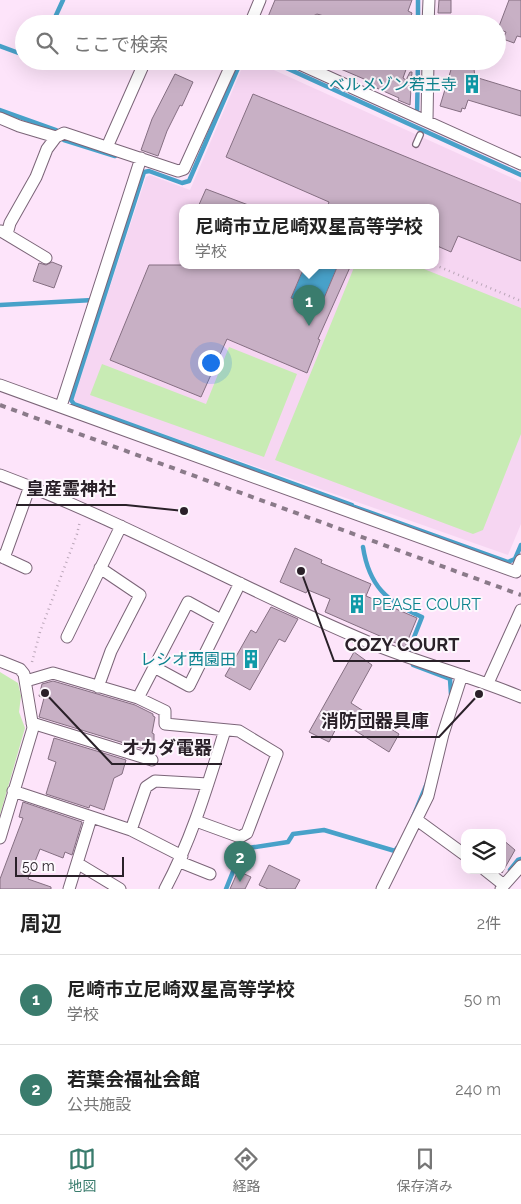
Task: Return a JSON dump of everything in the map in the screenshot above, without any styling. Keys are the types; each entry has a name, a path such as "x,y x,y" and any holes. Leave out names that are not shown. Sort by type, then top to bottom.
{"street":[{"path":"254,15 260,0"},
{"path":"428,15 429,0"},
{"path":"108,147 141,70"},
{"path":"46,258 4,232 36,177 47,149 56,137 64,134 178,171 184,169 229,70"},
{"path":"316,70 521,164"},
{"path":"426,120 428,70"},
{"path":"0,118 18,126 56,137"},
{"path":"61,406 140,158"},
{"path":"0,385 516,572 521,560"},
{"path":"0,475 30,486 121,526 369,643 488,683 521,697"},
{"path":"26,568 2,557 30,486"},
{"path":"66,637 121,526"},
{"path":"98,687 111,652 140,594 100,568"},
{"path":"154,667 189,686 240,583"},
{"path":"138,698 188,602 221,620"},
{"path":"488,683 521,610"},
{"path":"0,661 20,669 25,677 33,728 0,838"},
{"path":"25,677 53,673 138,698 164,711 165,724 239,731 277,754 247,833 240,837 196,821"},
{"path":"382,889 428,796 443,734 462,675"},
{"path":"32,723 152,760"},
{"path":"165,889 181,859 196,821 225,730"},
{"path":"131,830 146,787 155,781 208,784"},
{"path":"14,791 131,830 210,874"},
{"path":"69,889 92,818"},
{"path":"417,820 461,852"},
{"path":"77,863 120,889"},
{"path":"489,874 503,887 521,866"}],"lane":[{"path":"416,144 420,135"}],"path":[{"path":"439,267 521,300"},
{"path":"25,677 77,534 82,509"}],"shaded area":[{"path":"241,70 274,70 521,182 521,524 508,555 72,402 146,177 150,175 190,190"}],"green space":[{"path":"353,269 424,269 521,308 521,434 483,530 473,534 275,460"},
{"path":"229,347 297,374 264,457 90,395 102,364 206,404"},
{"path":"0,672 18,683 21,696 19,712 25,728 0,815"}],"water":[{"path":"303,269 336,269 319,310 291,298"}],"building":[{"path":"275,0 412,0 408,11 412,13 411,15 269,15"},
{"path":"439,0 451,0 451,13 438,13"},
{"path":"509,0 521,0 521,37 517,36 514,43 506,40 506,15 503,15"},
{"path":"343,70 406,70 403,78 406,80 410,72 412,72 410,105 370,85 371,82"},
{"name":"ベルメゾン若王寺","path":"451,70 474,70 475,77 521,91 521,116 468,100 465,109 462,108 461,112 440,106"},
{"path":"175,74 193,82 182,106 180,105 167,131 158,156 141,150 152,119"},
{"path":"253,94 521,204 521,261 458,236 451,252 439,247 439,204 328,204 329,202 226,157"},
{"path":"206,189 246,204 199,204"},
{"path":"52,262 62,266 54,288 33,281 39,263 46,265"},
{"path":"149,265 179,265 179,269 303,269 291,298 319,310 336,269 349,269 318,339 320,340 307,373 227,339 201,397 110,360"},
{"name":"PEASE COURT","path":"295,548 322,560 321,563 371,584 366,596 417,618 405,647 325,612 330,599 308,590 306,593 280,582"},
{"name":"レシオ西園田","path":"271,607 298,619 285,642 279,639 250,690 225,676 251,630 256,633"},
{"path":"354,652 372,665 351,703 399,734 389,752 340,721 329,742 309,732"},
{"path":"53,681 135,705 153,714 155,717 152,733 154,734 154,740 150,751 39,717 44,698 39,696 42,684"},
{"path":"54,738 126,760 122,774 114,778 104,810 90,805 89,808 46,794 56,762 48,759"},
{"path":"23,802 82,822 72,855 65,852 63,858 40,849 28,879 51,887 51,889 0,889 0,879 23,818 19,817"},
{"path":"506,842 515,850 506,866"},
{"path":"269,865 300,880 295,889 268,889 259,885"},
{"path":"238,871 251,877 245,889 230,889"}],"waterway":[{"path":"56,15 63,0"},
{"path":"418,0 418,15"},
{"path":"0,46 15,52"},
{"path":"237,70 189,181 182,183 149,171 144,172 71,400 74,404 352,505"},
{"path":"291,70 521,175"},
{"path":"417,116 418,70"},
{"path":"0,110 56,130 64,140 115,156"},
{"path":"0,305 93,300"},
{"path":"352,506 508,562 515,559 521,545"},
{"path":"363,547 370,572 382,591 399,605 422,617 407,655"},
{"path":"413,665 450,679 451,694"},
{"path":"413,817 427,783"},
{"path":"226,889 242,849 288,842 293,834 324,830 395,851 397,848"},
{"path":"510,870 521,859"}],"railway":[{"path":"0,405 521,595"}],"place":[{"name":"ベルメゾン若王寺","path":"472,84"},
{"name":"尼崎市立尼崎双星高等学校","path":"309,326"},
{"name":"皇産霊神社","path":"184,511"},
{"name":"COZY COURT","path":"301,571"},
{"name":"PEASE COURT","path":"357,604"},
{"name":"レシオ西園田","path":"251,659"},
{"name":"オカダ電器","path":"45,693"},
{"name":"消防団器具庫","path":"479,694"},
{"name":"若葉会福祉会館","path":"240,882"}]}
